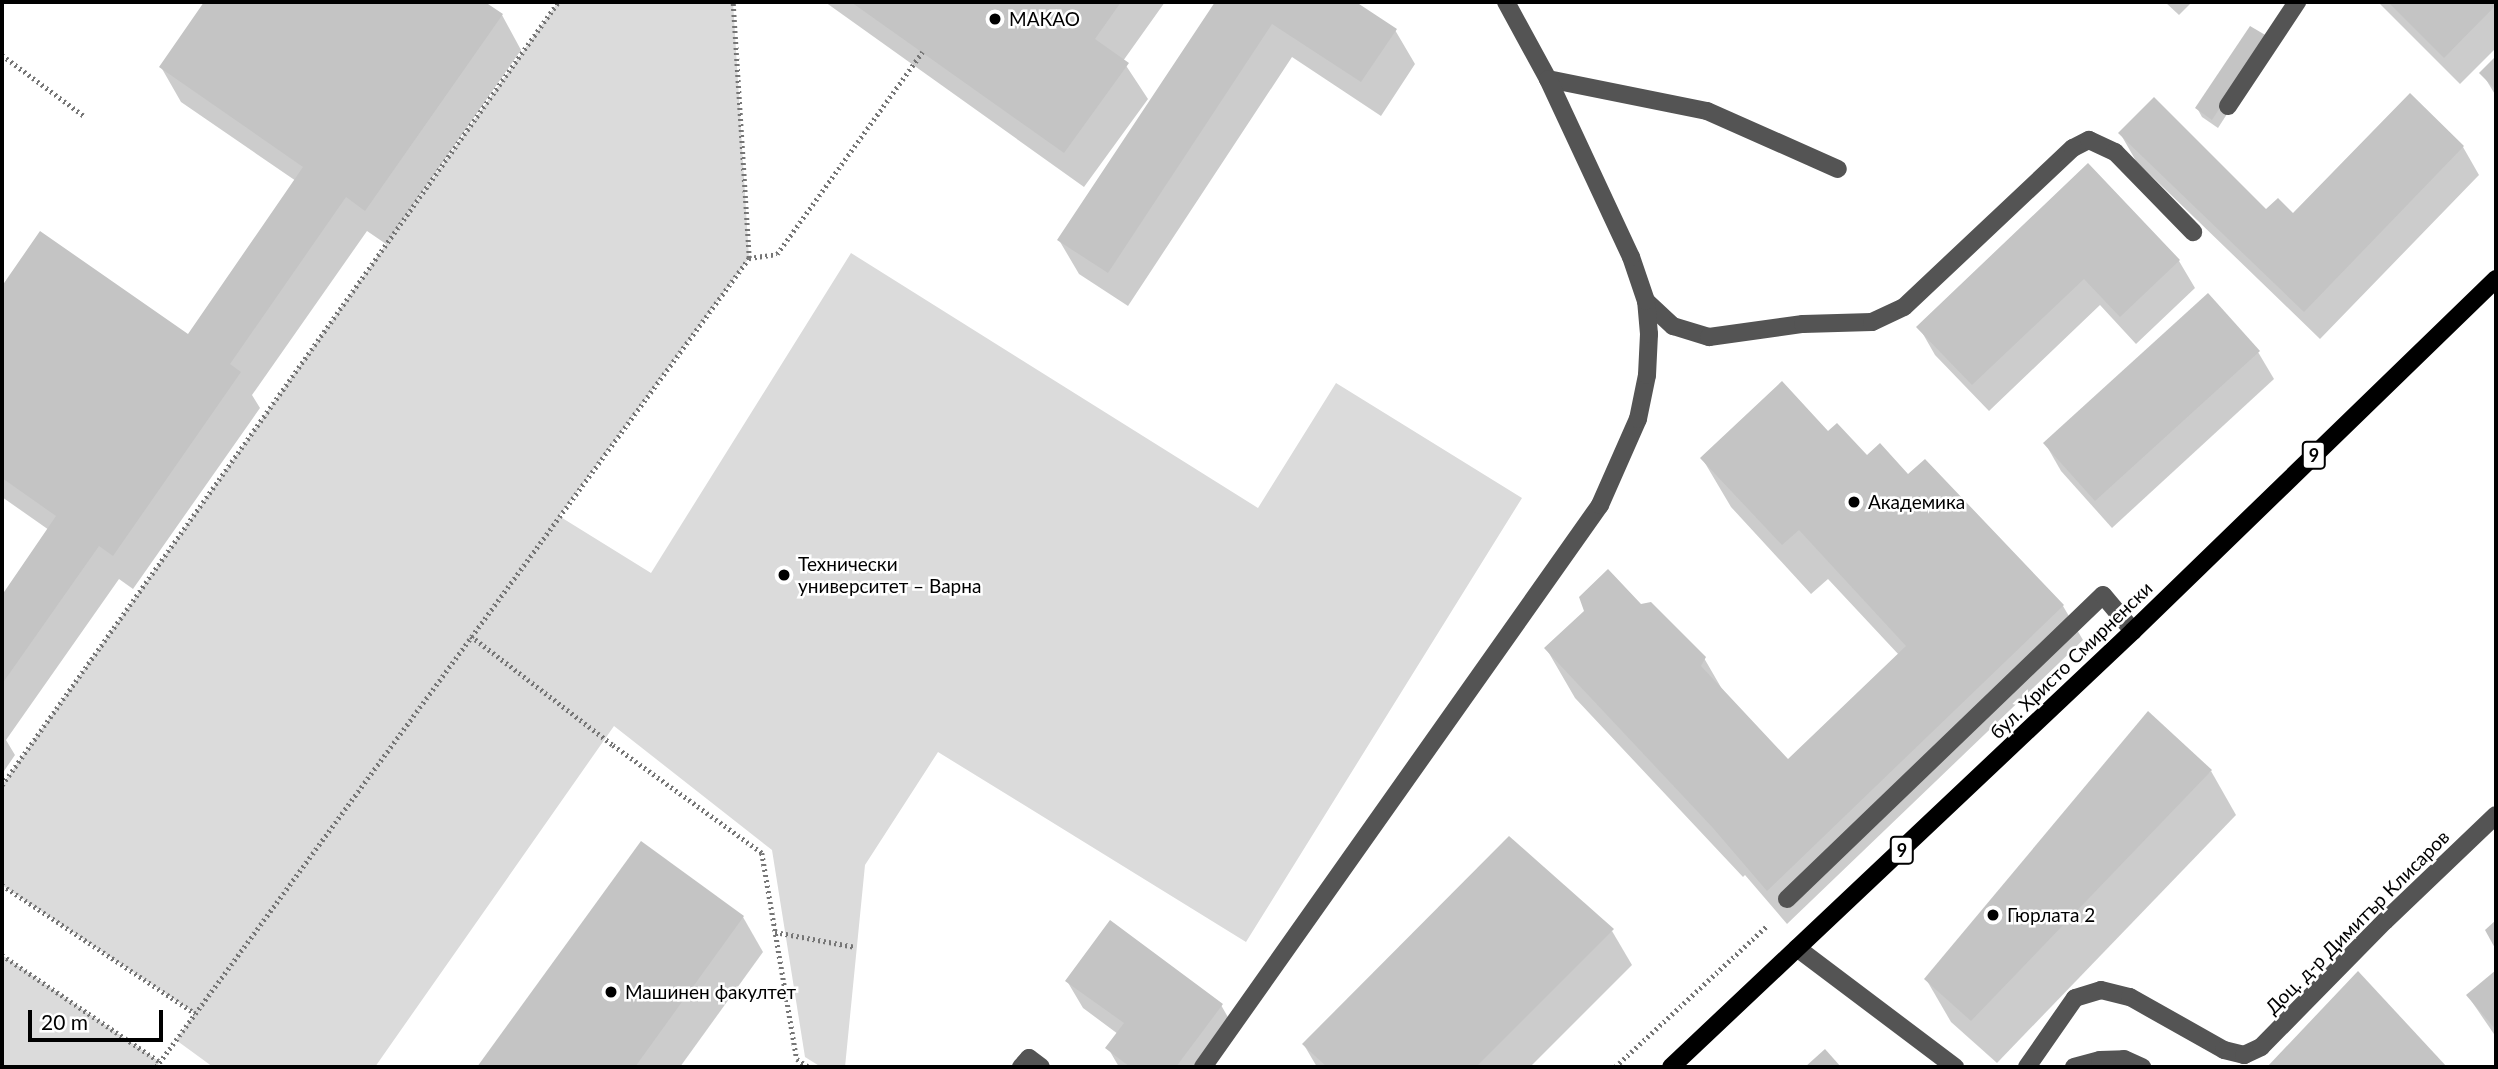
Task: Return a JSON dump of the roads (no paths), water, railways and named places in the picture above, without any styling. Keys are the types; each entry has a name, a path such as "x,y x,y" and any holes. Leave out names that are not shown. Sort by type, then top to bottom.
{"main road":[{"name":"бул. Христо Смирненски","path":"1671,1067 2133,631 2496,279"}],"street":[{"path":"1203,1067 1600,505 1637,419 1647,374 1649,334 1646,301 1631,257 1548,79 1506,2"},
{"path":"2228,106 2297,2"},
{"path":"1548,79 1707,111 1838,169"},
{"path":"1646,301 1673,327 1709,337 1803,324 1872,322 1904,307 2073,148 2089,140 2115,152 2193,232"},
{"path":"1787,899 2103,595 2133,631"},
{"name":"Доц. д-р Димитър Клисаров","path":"2027,1067 2075,998 2101,990 2130,997 2224,1050 2244,1055 2261,1047 2385,921 2496,815"},
{"path":"1797,948 1955,1067"},
{"path":"1021,1067 1029,1058 1041,1067"},
{"path":"2074,1067 2100,1060 2124,1059 2142,1067"}],"place":[{"name":"МАКАО","path":"995,19"},
{"name":"Академика","path":"1854,502"},
{"name":"Технически университет – Варна","path":"784,575"},
{"name":"Гюрлата 2","path":"1993,915"},
{"name":"Машинен факултет","path":"611,992"}]}
